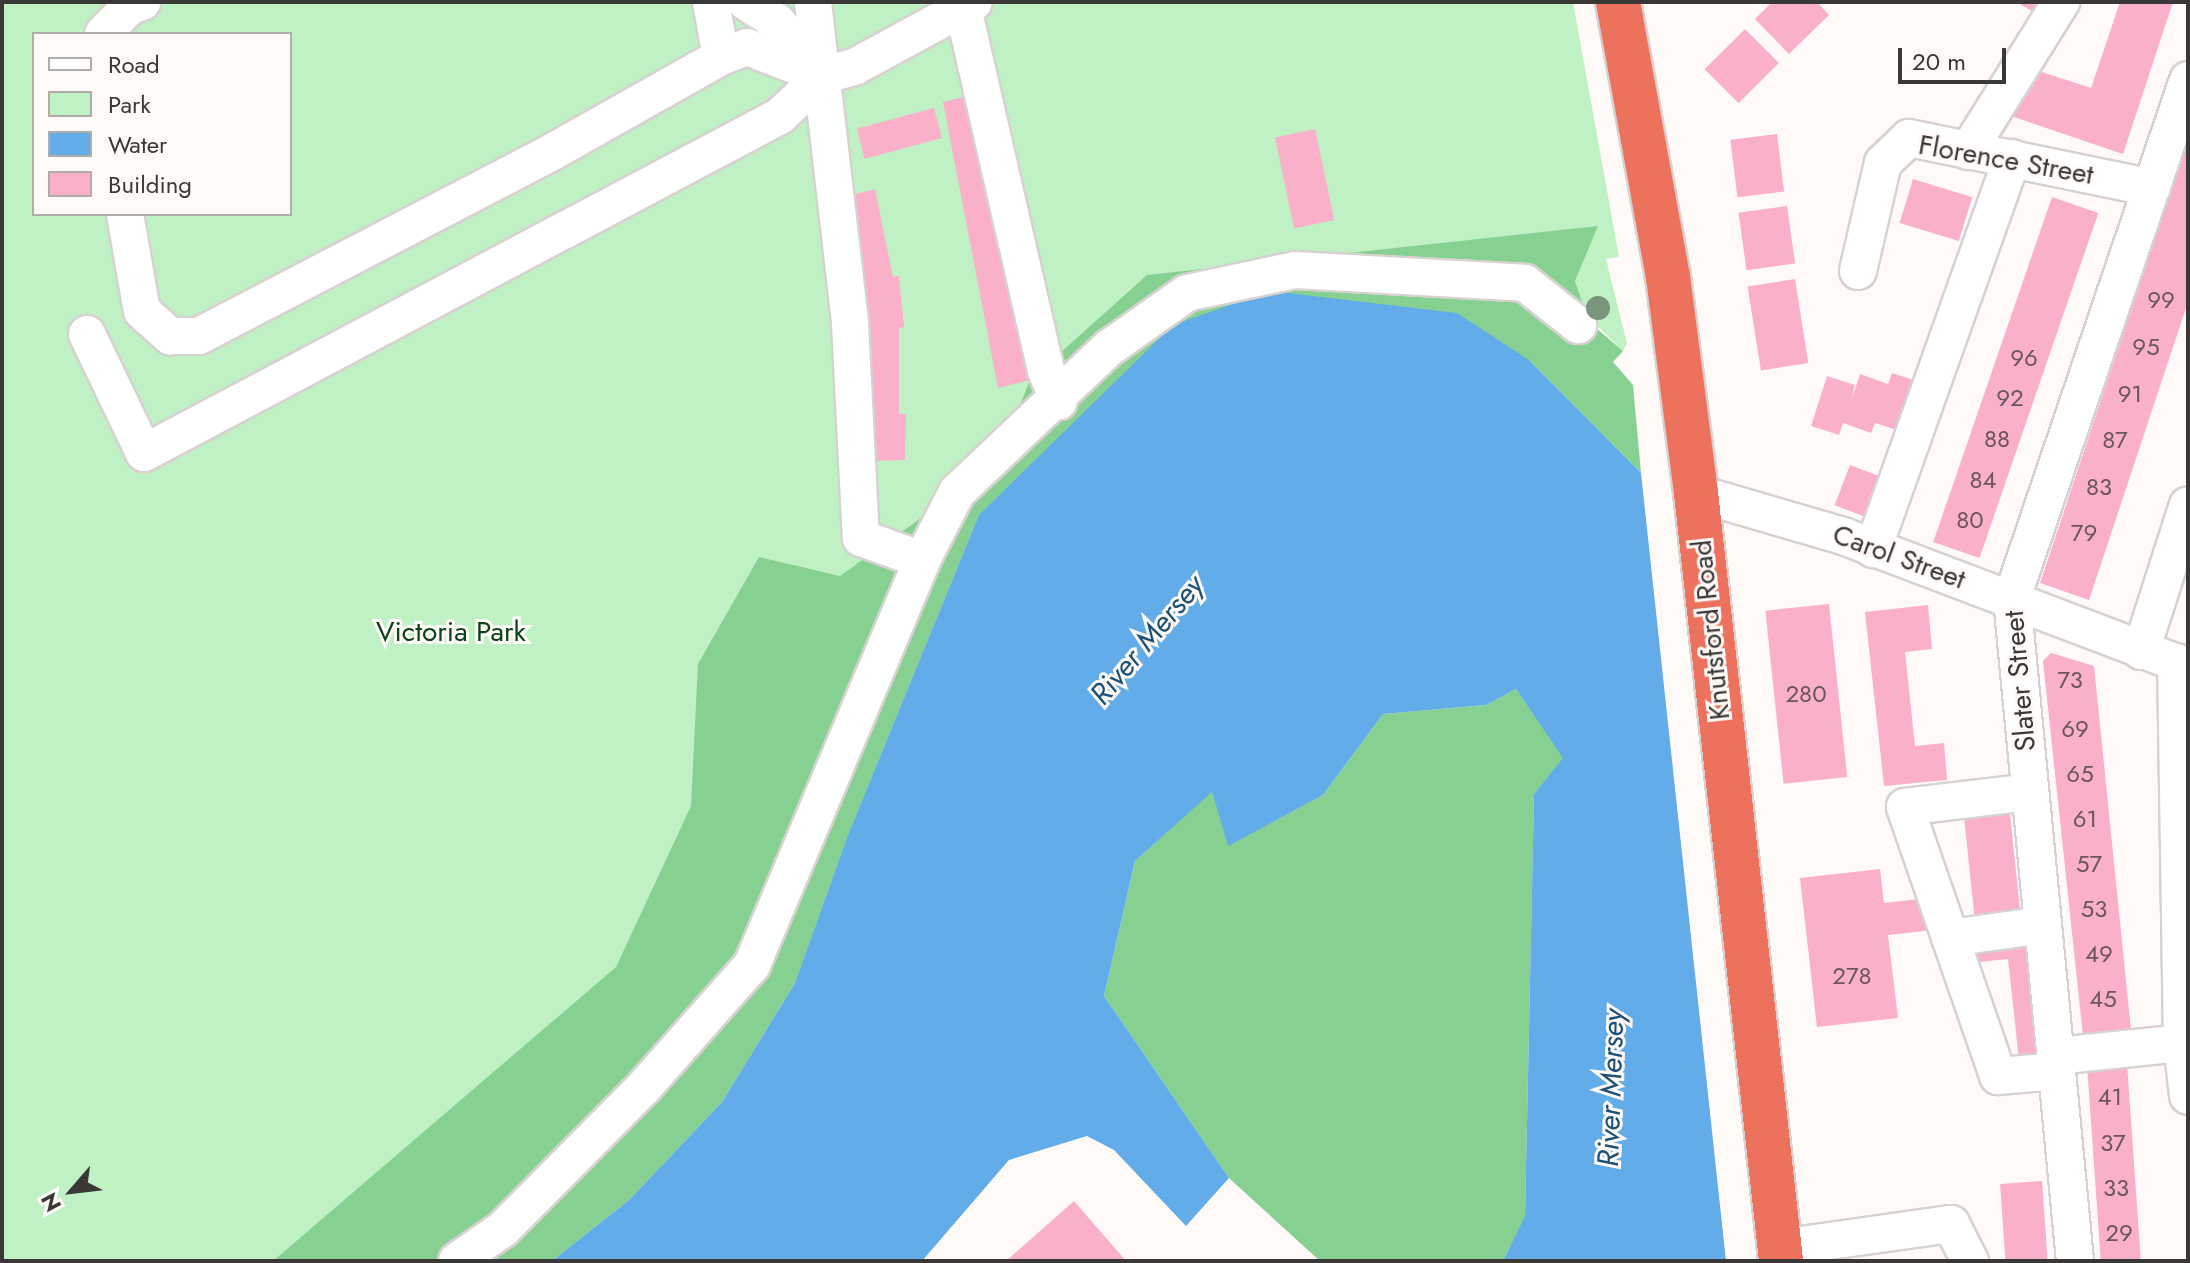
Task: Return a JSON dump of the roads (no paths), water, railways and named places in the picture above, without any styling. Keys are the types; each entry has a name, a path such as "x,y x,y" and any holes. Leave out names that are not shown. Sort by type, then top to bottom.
{"highway":[{"name":"Knutsford Road","path":"1618,2 1668,277 1696,493 1780,1254"}],"street":[{"path":"711,2 721,57"},
{"path":"746,2 777,22 822,76"},
{"path":"813,2 850,323 861,538 922,560"},
{"path":"1968,151 2061,2"},
{"path":"87,334 144,453 780,116 822,76 856,66 968,5 1046,371 1059,401"},
{"path":"125,216 142,311 170,336 199,336 554,151 721,57 747,47 822,76"},
{"name":"Slater Street","path":"2075,1261 2012,598 2186,94"},
{"name":"Florence Street","path":"1858,271 1883,163 1909,138 2152,188"},
{"path":"1873,549 2012,158"},
{"path":"457,1261 503,1229 622,1109 752,965 922,560 957,492 1059,401 1109,348 1187,293 1295,270 1525,283 1578,325"},
{"name":"Carol Street","path":"1696,493 1759,508 2012,598 2182,665"},
{"path":"2141,651 2188,505"},
{"path":"2182,665 2182,1043 2188,1096"},
{"path":"2030,792 1905,807 1998,1076 2182,1043"},
{"path":"1950,938 2042,925"},
{"path":"1780,1254 1851,1250 1951,1224 1970,1261"}],"water":[{"name":"River Mersey","path":"1270,291 1457,313 1530,361 1641,473 1726,1261 1503,1261 1525,1216 1534,794 1563,758 1516,689 1486,705 1383,714 1323,795 1228,846 1212,792 1135,861 1104,996 1229,1178 1186,1226 1114,1150 1087,1136 1009,1160 922,1261 552,1261 629,1200 722,1102 795,983 848,835 979,515 1173,325"}],"park label":[{"name":"Victoria Park","path":"451,632"}]}
